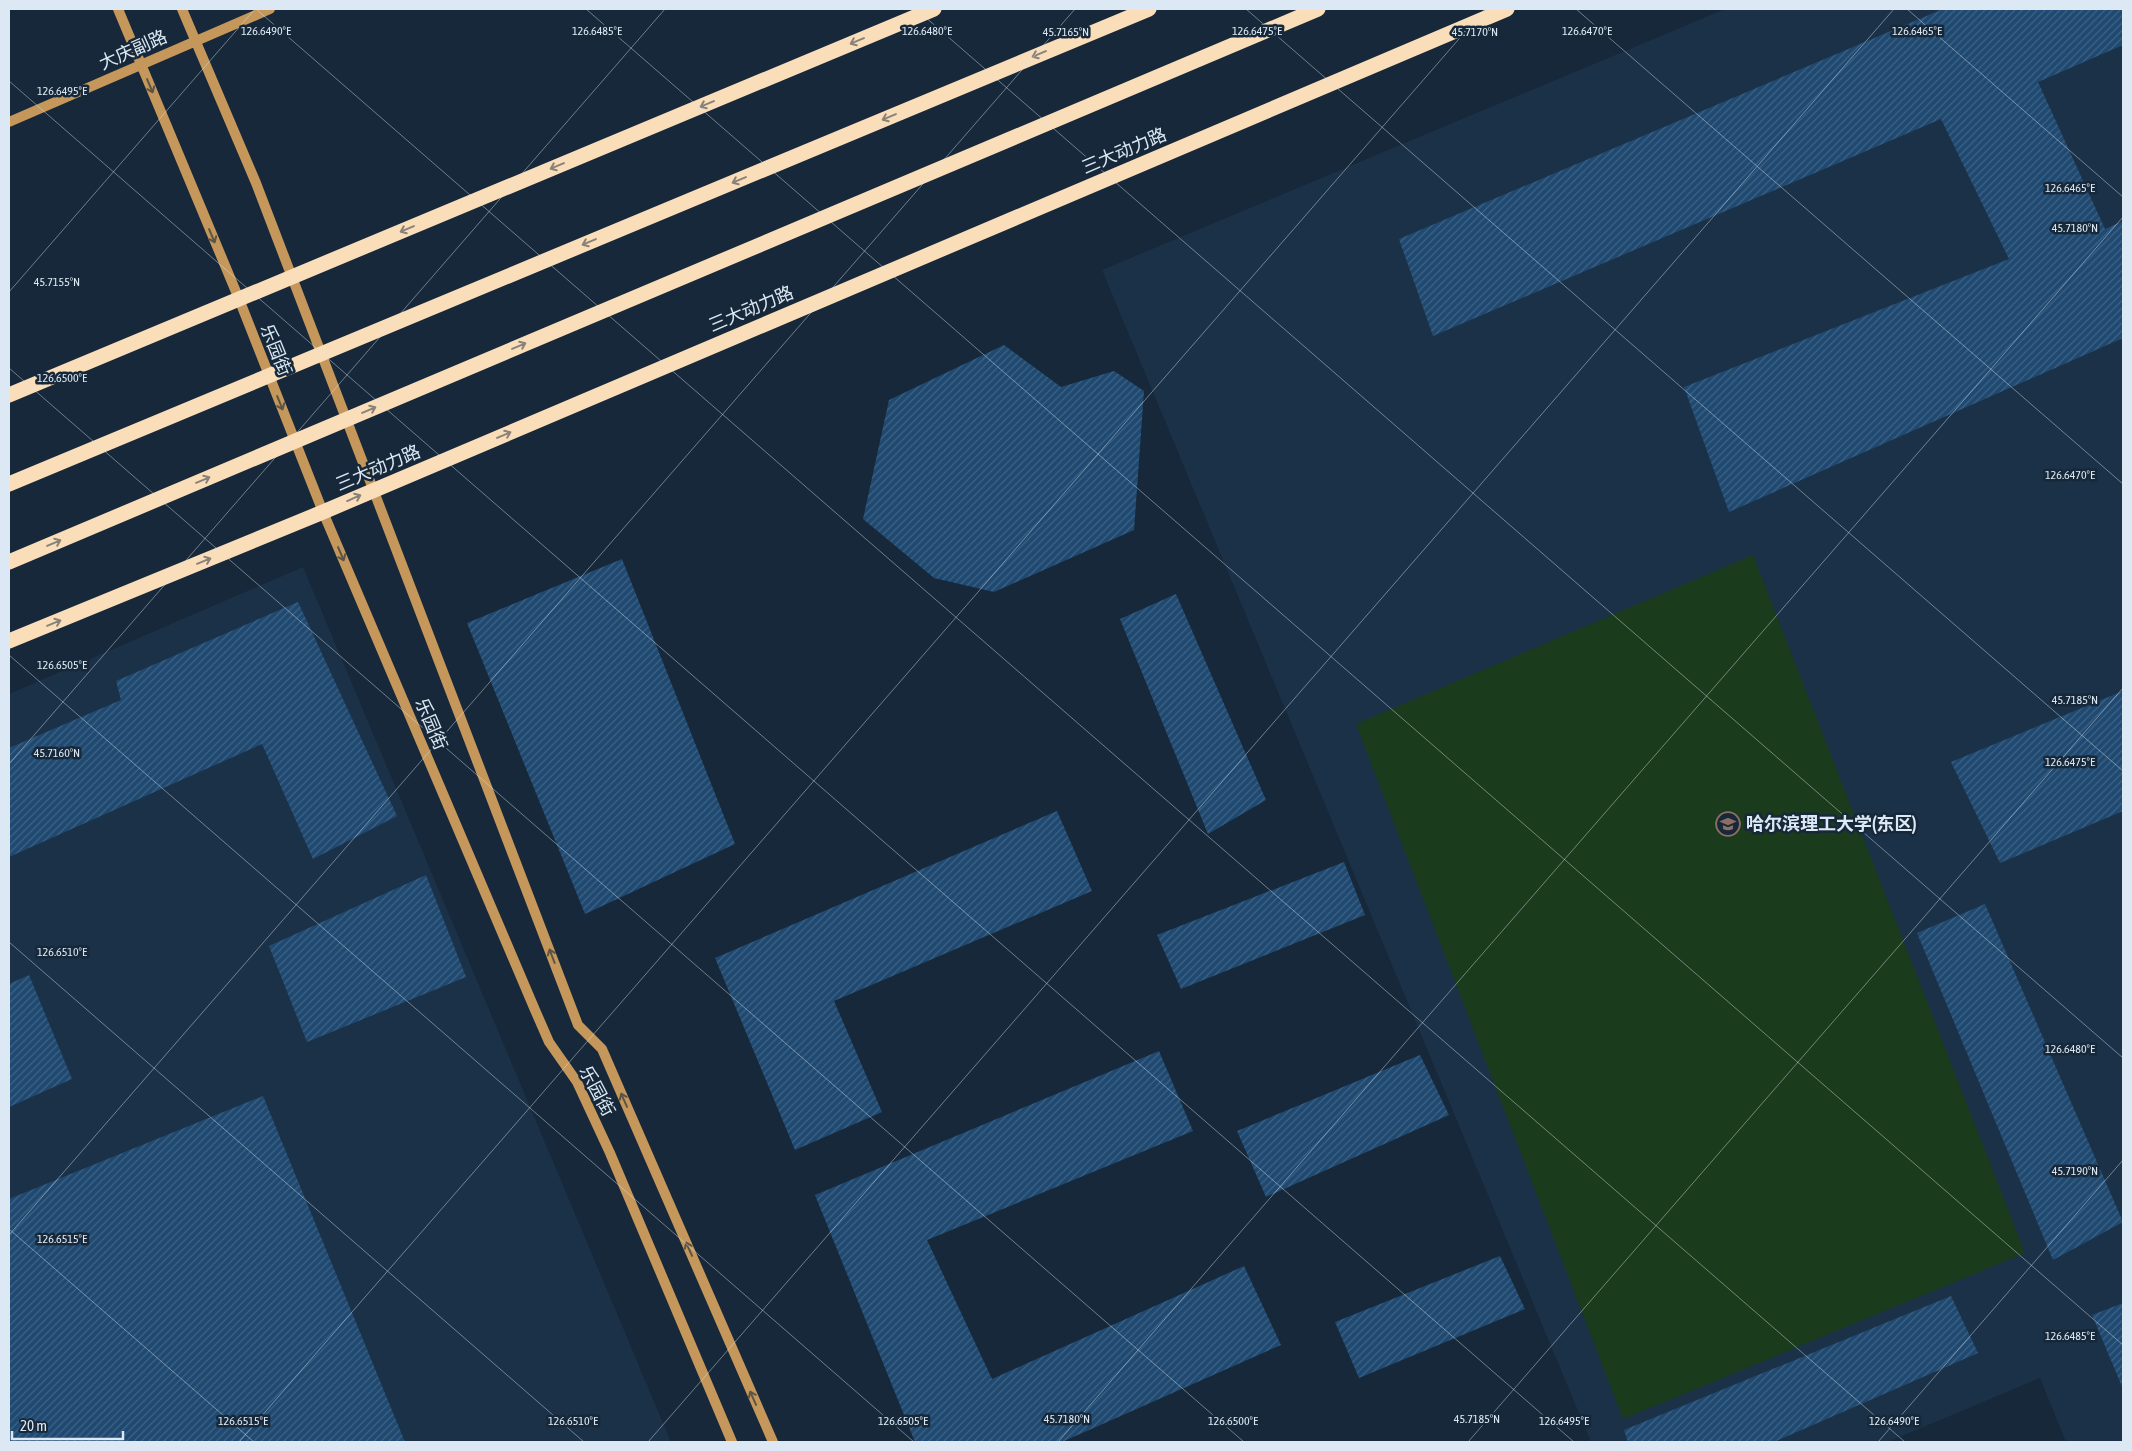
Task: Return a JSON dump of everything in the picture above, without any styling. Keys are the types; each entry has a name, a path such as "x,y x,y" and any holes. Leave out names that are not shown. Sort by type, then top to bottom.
{"highway":[{"path":"9,395 934,9"},
{"path":"9,484 1149,9"},
{"path":"9,562 1318,9"},
{"name":"三大动力路","path":"9,641 323,512 1507,9"}],"main road":[{"name":"乐园街","path":"118,9 239,300 323,512 542,1026 549,1042 577,1082 610,1153 732,1442"},
{"name":"乐园街","path":"182,9 256,183 578,1025 602,1049 773,1442"},
{"name":"大庆副路","path":"9,122 270,9"}],"shaded area":[{"name":"哈尔滨理工大学(东区)","path":"1725,9 2123,9 2123,1442 2066,1442 2040,1378 1888,1442 1591,1442 1102,270"},
{"path":"303,567 671,1442 9,1442 9,694"}],"green space":[{"path":"1753,555 2025,1253 1623,1419 1356,724"}],"building":[{"path":"1943,9 2123,9 2123,45 2038,82 2105,229 2123,221 2123,338 1729,512 1684,387 2009,259 1941,119 1433,336 1399,239"},
{"path":"1004,345 1061,387 1114,371 1144,391 1134,530 994,592 934,578 863,519 889,400"},
{"path":"622,559 735,844 585,914 467,623"},
{"path":"1176,594 1266,800 1208,834 1120,619"},
{"path":"298,602 397,816 313,859 262,744 9,857 9,748 121,700 116,681"},
{"path":"2123,691 2123,811 2000,863 1951,762"},
{"path":"1057,811 1092,891 834,1001 882,1112 795,1150 715,958"},
{"path":"1344,862 1365,915 1181,989 1157,935"},
{"path":"426,875 466,977 307,1042 269,946"},
{"path":"1985,904 2123,1222 2053,1260 1917,933"},
{"path":"29,975 72,1079 9,1107 9,984"},
{"path":"1159,1051 1193,1131 927,1240 992,1379 1244,1266 1281,1345 1062,1442 915,1442 815,1195"},
{"path":"1420,1055 1449,1115 1266,1197 1237,1131"},
{"path":"263,1096 405,1442 9,1442 9,1199"},
{"path":"1500,1256 1525,1309 1359,1378 1335,1322"},
{"path":"1951,1296 1978,1353 1774,1442 1628,1442 1624,1430"},
{"path":"2123,1303 2123,1389 2092,1315"}],"place":[{"name":"哈尔滨理工大学(东区)","path":"1728,824"}]}
